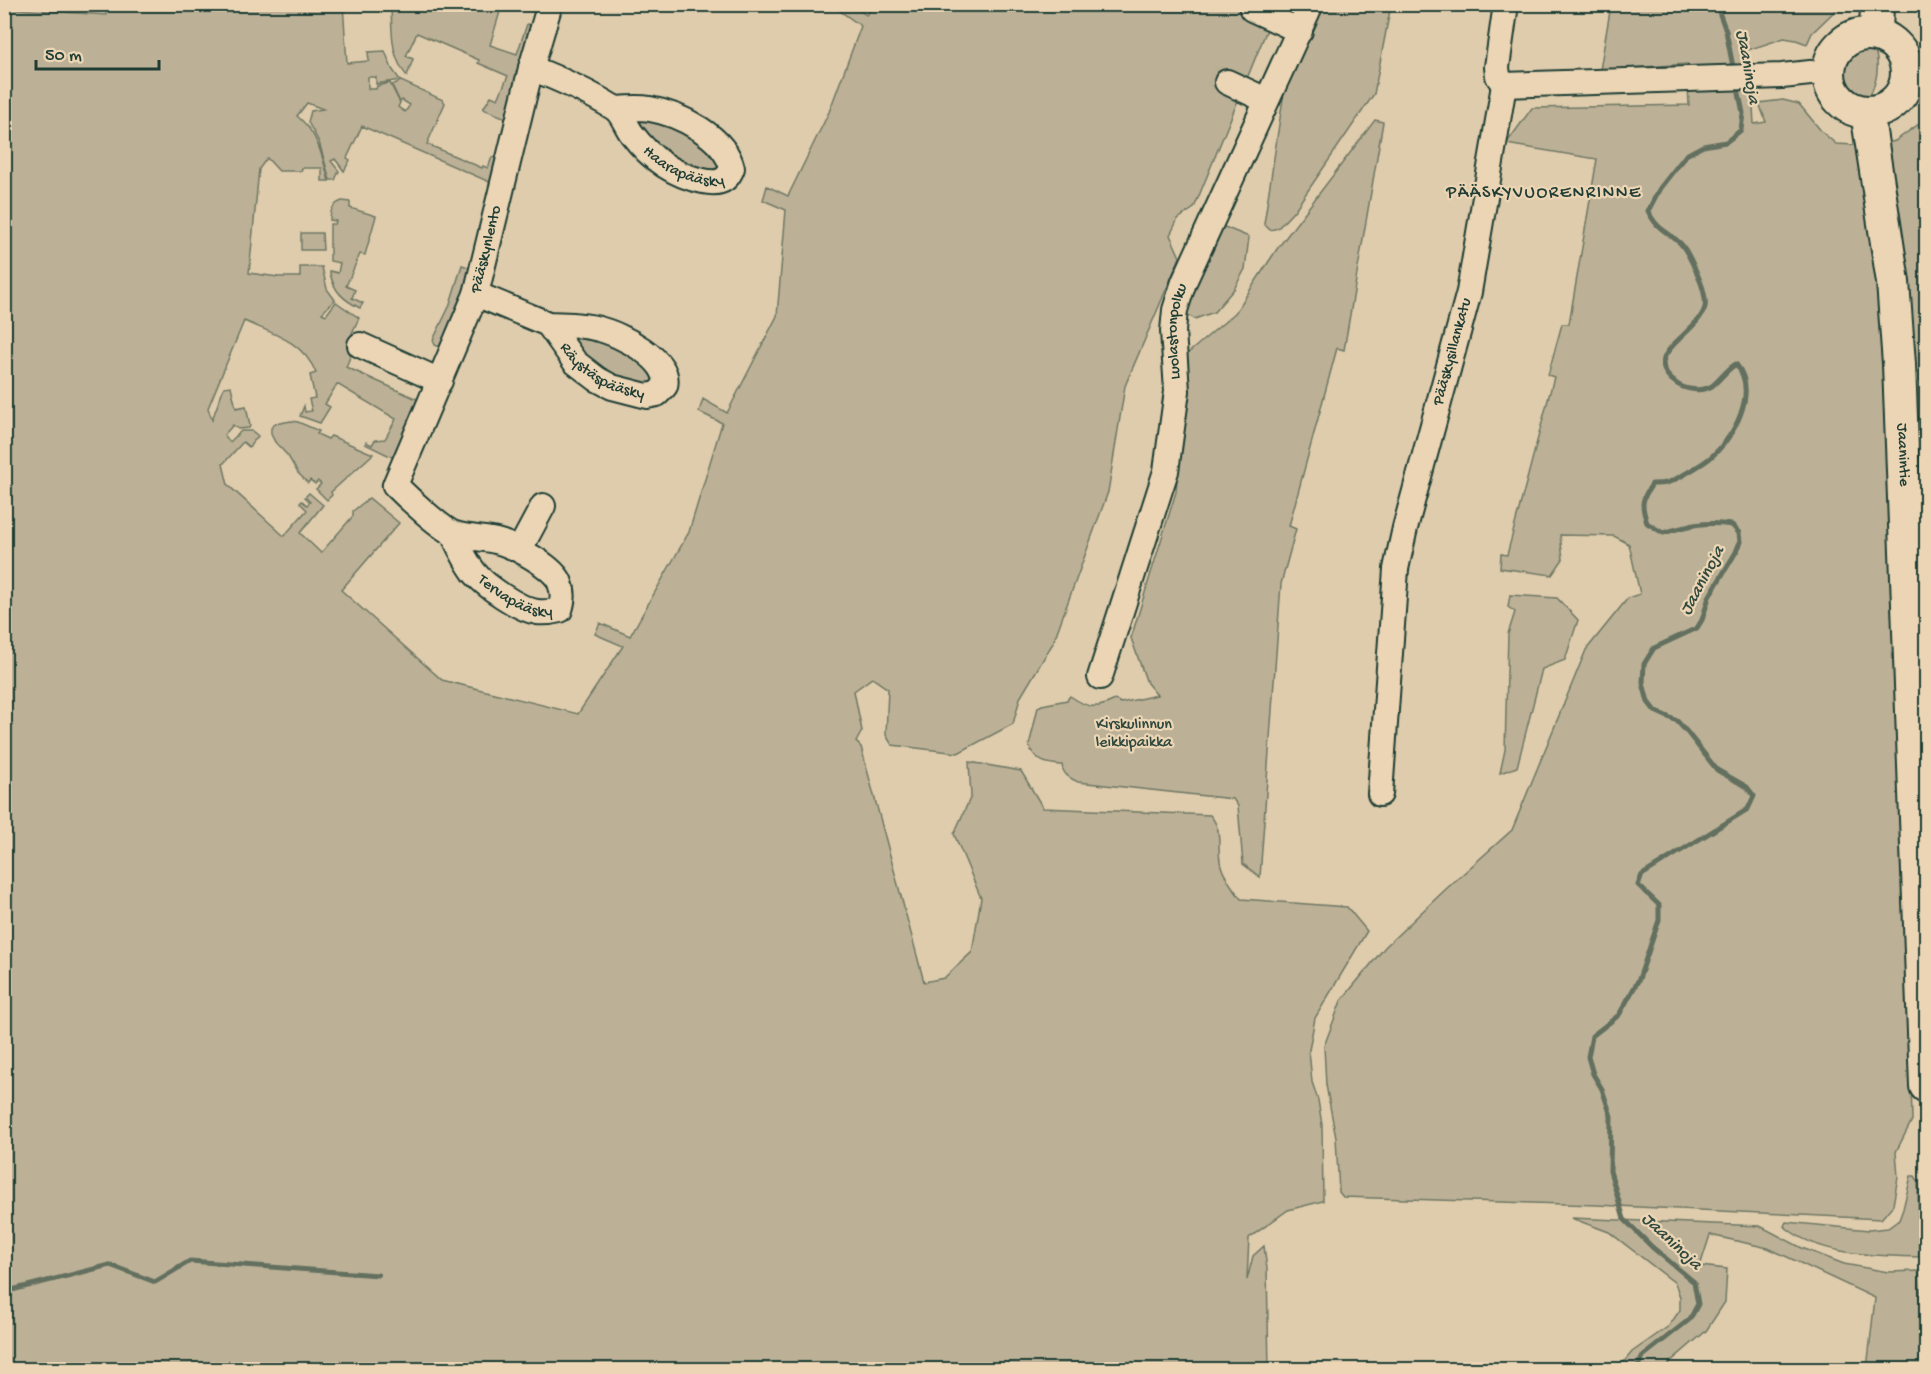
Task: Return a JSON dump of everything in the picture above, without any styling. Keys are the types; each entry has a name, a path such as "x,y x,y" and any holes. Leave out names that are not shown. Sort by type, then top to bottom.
{"main road":[{"path":"1876,19 1887,38 1901,50 1917,75 1892,104 1867,112 1856,110 1839,99 1834,92 1829,71 1834,53 1848,39 1859,34 1876,19"},
{"name":"Jaanintie","path":"1867,112 1893,282 1899,364 1926,1086"}],"street":[{"name":"Pääskynlento","path":"395,484 476,294 531,68 550,4"},
{"name":"Luolastonpolku","path":"1100,677 1166,471 1177,390 1173,331 1175,310 1184,282 1311,4"},
{"path":"1506,4 1497,67 1498,76 1504,85 1782,76 1829,71"},
{"path":"1252,9 1300,31"},
{"path":"531,68 617,109"},
{"path":"1227,82 1266,100"},
{"name":"Pääskysillankatu","path":"1380,794 1396,569 1469,292 1504,85"},
{"name":"Räystäspääsky","path":"476,294 548,324"},
{"path":"360,345 440,381"},
{"name":"Tervapääsky","path":"395,484 409,500 453,534 461,552 475,573 494,589 513,602 535,612 549,613 561,610 564,597 560,580 534,557 498,541 453,534"},
{"path":"520,549 543,506"}],"green space":[{"path":"107,4 343,5 347,63 369,61 368,52 385,51 392,69 400,80 376,84 376,77 368,77 368,89 376,89 377,86 390,83 400,103 398,107 405,112 410,105 402,100 400,102 392,85 401,81 443,100 445,103 427,144 482,168 483,166 488,168 492,157 502,161 494,184 362,126 347,158 350,160 344,171 335,159 331,161 339,171 335,180 330,180 319,142 308,122 311,111 323,109 307,103 297,116 315,137 329,181 322,181 322,168 279,171 267,158 259,169 249,273 300,277 300,267 322,267 327,289 335,300 322,313 326,315 336,302 359,318 352,333 356,342 346,367 419,400 394,458 365,444 366,442 372,445 375,440 385,439 396,419 337,384 325,404 330,407 320,423 300,416 304,406 305,412 312,411 309,399 315,398 310,375 316,373 310,362 303,353 286,340 244,321 208,408 212,420 224,387 231,386 236,408 246,406 249,428 238,429 233,425 224,435 230,442 241,431 252,431 258,436 249,447 243,442 223,464 228,485 284,536 307,510 300,503 302,501 307,505 310,502 305,497 309,493 323,505 300,533 321,553 353,516 353,511 369,498 399,523 341,590 442,680 578,714 623,646 595,634 600,623 630,636 689,532 722,423 699,412 703,399 727,413 777,316 786,210 763,200 767,186 788,196 829,112 861,26 840,11 844,5 852,5 866,15 876,4 1277,5 1194,208 1178,219 1170,235 1180,257 1125,386 1108,492 1053,643 1020,698 1013,724 958,753 892,745 886,735 888,689 872,678 854,691 862,731 856,742 861,747 924,982 944,978 972,952 981,898 954,834 971,796 969,762 1021,771 1043,808 1210,815 1217,827 1221,866 1241,899 1347,907 1367,931 1315,1018 1309,1050 1312,1082 1322,1125 1323,1201 1288,1210 1249,1238 1247,1280 1253,1256 1264,1246 1267,1269 1269,1369 5,1369 4,8 106,15"},
{"path":"391,5 502,5 490,45 517,54 527,24 533,26 511,120 483,109 491,96 498,99 508,76 478,63 479,60 417,33 406,56 413,59 407,76 397,60 392,33"},
{"path":"1322,5 1391,5 1374,94 1294,211 1278,228 1270,230 1264,224 1284,92"},
{"path":"1611,5 1841,5 1812,33 1807,44 1784,38 1742,52 1752,90 1754,124 1766,122 1759,103 1783,100 1799,104 1822,132 1836,144 1855,145 1869,187 1883,274 1903,752 1912,1120 1896,1152 1898,1177 1893,1205 1881,1219 1597,1205 1343,1197 1339,1192 1336,1138 1326,1085 1324,1046 1341,1001 1385,947 1512,830 1586,650 1628,598 1640,594 1629,544 1614,536 1560,535 1563,559 1552,575 1500,568 1501,554 1507,555 1554,377 1548,375 1562,324 1569,324 1597,159 1506,144 1532,108 1689,105 1687,64 1600,70"},
{"path":"1867,49 1875,50 1877,62 1876,80 1869,97 1851,88 1844,73 1849,58"},
{"path":"637,116 681,126 722,163 716,172 679,166 632,120"},
{"path":"1926,119 1926,753 1909,309 1888,143 1895,141"},
{"name":"Kirskulinnun leikkipaikka","path":"1375,120 1383,122 1344,350 1337,348 1289,526 1296,529 1281,584 1260,877 1243,864 1238,806 1233,799 1078,782 1065,774 1062,765 1046,763 1038,759 1029,746 1038,707 1042,705 1067,700 1070,696 1087,705 1097,706 1115,700 1121,703 1157,695 1147,683 1131,638 1176,492 1187,354 1235,313 1277,249"},
{"path":"342,201 350,202 350,208 376,216 365,255 360,254 346,286 355,290 352,298 363,303 360,308 340,295 330,273 330,271 338,273 340,263 330,261 330,224 335,224 336,221 330,220 331,213 334,206"},
{"path":"1217,224 1249,237 1245,269 1234,289 1214,312 1195,319 1185,314"},
{"path":"301,233 322,233 323,250 301,250"},
{"path":"462,265 475,269 444,349 435,345 433,340 449,307"},
{"path":"577,332 632,351 655,378 649,387 596,370 566,334"},
{"path":"291,421 319,431 317,434 328,439 331,436 373,454 331,492 332,495 327,500 316,489 321,484 318,481 315,484 310,480 308,483 298,473 271,434 271,428 275,424"},
{"path":"1510,595 1557,598 1578,620 1565,660 1542,669 1517,767 1500,773 1505,750 1508,634 1515,612 1508,607"},
{"path":"1911,1176 1915,1176 1918,1181 1919,1257 1867,1255 1831,1249 1798,1236 1784,1226 1786,1222 1869,1230 1888,1228 1899,1220"},
{"path":"1571,1218 1760,1226 1802,1248 1844,1264 1888,1272 1919,1271 1925,1369 1867,1369 1875,1298 1768,1248 1710,1235 1700,1266 1727,1269 1725,1302 1706,1331 1669,1363 1668,1369 1618,1369 1632,1352 1669,1326 1680,1310 1680,1297 1675,1283 1609,1232"}],"waterway":[{"name":"Jaaninoja","path":"1716,4 1726,31 1734,72"},
{"name":"Jaaninoja","path":"1636,1370 1643,1356 1690,1319 1698,1304 1694,1282 1652,1247 1624,1219 1610,1171 1611,1116 1588,1057 1592,1036 1619,1015 1639,979 1659,920 1659,905 1638,885 1642,875 1748,809 1754,796 1747,787 1717,770 1677,721 1655,711 1648,702 1643,683 1644,664 1654,648 1697,628 1709,597 1740,542 1739,533 1732,525 1697,524 1663,533 1647,523 1643,507 1644,499 1652,484 1675,479 1707,460 1719,449 1735,427 1741,414 1745,388 1736,364 1712,386 1704,389 1689,389 1681,386 1666,374 1663,364 1666,354 1700,317 1705,301 1701,284 1686,251 1659,226 1648,211 1660,188 1686,155 1703,146 1726,142 1741,130 1743,113 1737,84"},
{"path":"4,1292 110,1265 155,1282 190,1261 378,1275"}],"tunnel":[{"path":"1211,75 1227,82"}],"district":[{"name":"PÄÄSKYVUORENRINNE","path":"1544,193"}]}
